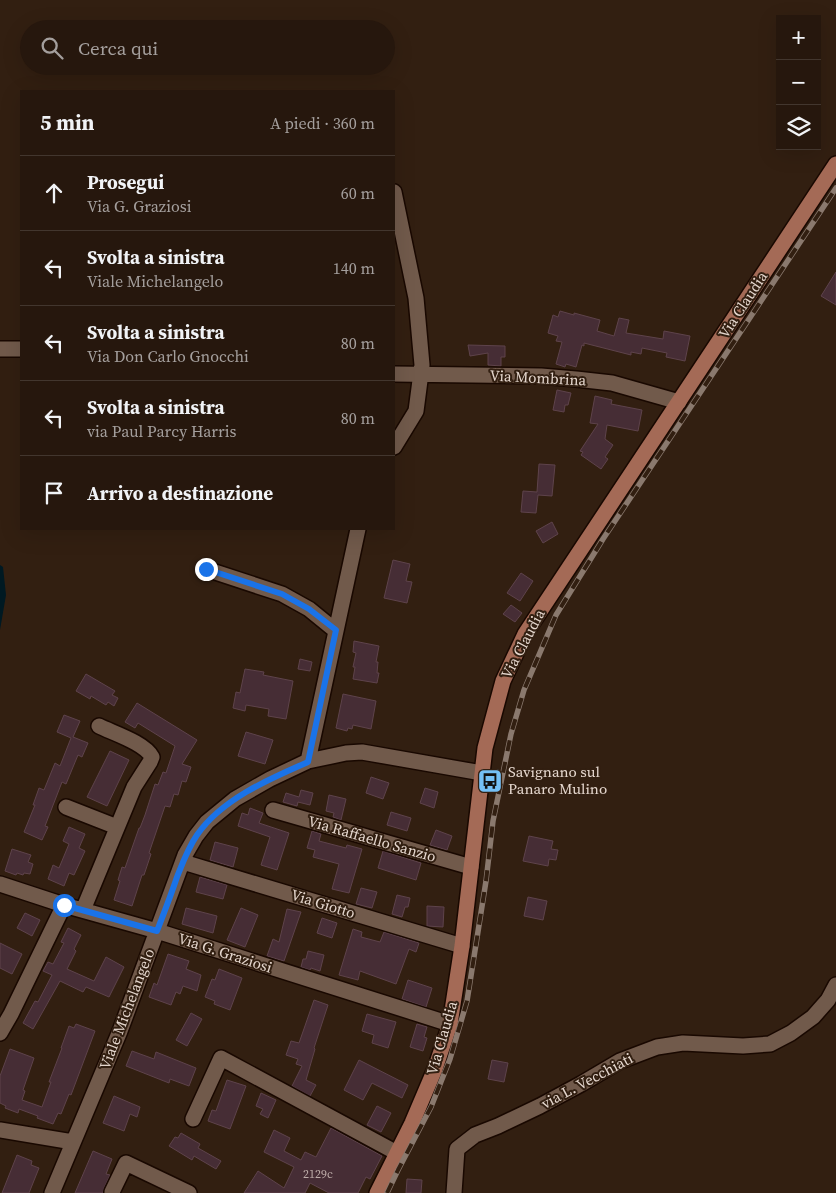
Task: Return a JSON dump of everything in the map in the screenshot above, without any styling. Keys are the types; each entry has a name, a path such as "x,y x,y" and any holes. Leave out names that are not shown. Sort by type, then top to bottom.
{"main road":[{"name":"Via Claudia","path":"377,1193 435,1069 450,1024 462,946 485,748 503,681 525,634 836,164"}],"street":[{"path":"395,197 416,298 422,365 425,374 416,411 395,445"},
{"path":"0,350 20,349"},
{"name":"Via Mombrina","path":"395,374 542,376 576,379 612,383 679,402"},
{"path":"308,762 358,530"},
{"path":"206,569 282,594 309,609 336,630"},
{"path":"83,910 134,786 152,757 142,746 99,726"},
{"name":"Viale Michelangelo","path":"52,1193 120,1031 185,855 207,822 235,800 270,779 308,762 346,753 362,752 482,773"},
{"path":"66,807 117,827"},
{"name":"Via Raffaello Sanzio","path":"273,810 472,867"},
{"name":"Via Giotto","path":"183,862 462,946"},
{"name":"Via G. Graziosi","path":"0,884 64,905 157,931 450,1024"},
{"path":"0,1033 64,905"},
{"name":"via L. Vecchiati","path":"454,1193 457,1149 475,1135 540,1106 620,1061 656,1047 683,1043 743,1046 770,1044 791,1033 813,1017 828,1000 836,985"},
{"path":"193,1118 221,1058 397,1153"},
{"path":"0,1130 73,1142"},
{"path":"112,1192 126,1163 189,1193"}],"water":[{"path":"0,565 3,567 6,595 0,630"}],"building":[{"path":"836,272 836,305 821,296"},
{"path":"560,311 600,320 597,331 614,336 619,318 629,320 626,333 663,339 664,331 690,336 685,361 666,357 667,353 642,348 641,354 631,352 631,355 584,343 576,367 566,364 565,367 556,364 562,342 556,341 558,336 548,333 553,315 558,317"},
{"path":"468,345 505,346 505,357 501,357 501,366 488,365 488,353 470,356"},
{"path":"557,390 571,393 564,412 553,410"},
{"path":"595,396 612,400 611,404 642,410 638,431 607,425 605,439 613,445 605,457 608,459 601,469 581,455 583,452 580,451 598,424 590,423"},
{"path":"539,464 555,465 552,496 538,495 536,513 521,512 523,491 537,492"},
{"path":"552,522 558,534 543,543 536,531"},
{"path":"393,560 410,564 406,581 412,582 407,603 384,598"},
{"path":"521,573 533,581 520,601 507,593"},
{"path":"511,605 522,613 515,622 503,614"},
{"path":"354,641 379,646 376,662 378,662 377,673 379,673 377,683 353,679 356,653 353,652"},
{"path":"300,659 312,662 310,671 298,669"},
{"path":"245,669 264,672 263,675 293,681 286,719 268,716 269,709 246,705 245,711 233,708 236,692 240,693"},
{"path":"86,674 115,691 112,695 118,698 114,706 108,702 106,705 91,696 90,699 76,691"},
{"path":"343,694 376,701 371,729 353,725 352,729 348,728 347,731 336,728"},
{"path":"137,703 197,740 182,764 191,767 186,782 182,781 178,795 174,794 170,807 165,806 149,853 151,854 132,906 114,900 120,881 118,880 122,867 125,868 155,784 158,785 163,772 166,773 175,746 138,723 135,728 125,722"},
{"path":"64,715 80,721 73,737 88,743 82,757 78,755 66,784 62,782 45,826 48,827 42,840 24,832 35,805 33,805 39,788 44,790 55,763 60,766 71,738 57,732"},
{"path":"246,732 273,740 265,764 238,756"},
{"path":"110,751 129,760 107,806 87,797"},
{"path":"371,777 389,783 383,799 366,793"},
{"path":"425,788 438,792 434,808 420,803"},
{"path":"301,790 313,793 310,805 298,802 297,806 283,802 286,793 299,797"},
{"path":"329,795 346,799 341,820 333,817 334,813 326,811"},
{"path":"250,808 263,813 259,823 289,833 277,870 261,865 270,837 238,826 242,813 248,815"},
{"path":"391,812 411,818 407,831 387,825"},
{"path":"69,827 85,834 79,848 85,851 74,875 69,873 64,886 48,879 53,865 59,868 69,844 63,841"},
{"path":"436,830 452,836 447,850 430,845"},
{"path":"312,831 321,834 319,841 346,848 347,845 362,849 349,893 332,889 339,864 313,857 315,850 307,848"},
{"path":"529,836 553,841 551,849 558,850 556,860 549,859 548,866 523,861"},
{"path":"215,842 238,848 233,867 210,860"},
{"path":"12,849 31,855 28,862 33,864 30,874 24,873 23,875 17,873 16,875 5,871"},
{"path":"383,851 421,863 416,880 378,868"},
{"path":"200,877 227,885 223,899 196,892"},
{"path":"361,888 377,892 372,908 356,904"},
{"path":"397,895 410,898 408,907 405,907 402,917 392,914"},
{"path":"528,897 547,901 543,920 524,916"},
{"path":"427,906 444,907 443,927 427,926"},
{"path":"186,908 217,916 213,933 182,924"},
{"path":"241,908 258,915 245,947 227,940"},
{"path":"287,909 301,912 284,961 267,956 273,939 279,942"},
{"path":"25,913 40,920 32,936 17,928"},
{"path":"322,918 337,923 332,938 317,933"},
{"path":"68,928 81,935 67,969 94,981 106,957 124,967 109,997 86,987 83,992 60,981 33,1029 23,1023 35,1001 38,1002 52,975 43,971 48,962 53,964 64,943 61,942"},
{"path":"353,929 362,932 361,937 380,942 384,932 419,943 416,952 409,949 396,984 360,971 358,980 339,975"},
{"path":"0,943 22,954 12,974 0,968"},
{"path":"308,951 324,955 320,971 301,967"},
{"path":"168,954 189,961 186,969 201,975 197,991 183,986 180,994 176,992 171,1005 149,997 154,983 157,985"},
{"path":"219,969 242,978 230,1010 214,1004 215,1001 205,997 212,979 215,980"},
{"path":"408,980 432,988 426,1007 402,999"},
{"path":"314,1000 328,1005 306,1080 316,1085 310,1096 292,1086 302,1066 296,1064 298,1059 286,1055 291,1041 299,1043"},
{"path":"191,1013 202,1019 187,1046 176,1040"},
{"path":"367,1014 396,1022 388,1048 372,1043 374,1035 362,1031"},
{"path":"76,1024 95,1031 71,1095 69,1094 61,1114 58,1113 53,1124 19,1109 18,1113 5,1108 6,1106 0,1103 0,1076 10,1049 34,1058 23,1090 25,1091 22,1100 42,1107 69,1026 74,1028"},
{"path":"417,1024 427,1027 424,1037 427,1038 423,1051 410,1047"},
{"path":"132,1051 154,1059 156,1052 196,1068 189,1086 170,1079 169,1083 126,1066"},
{"path":"359,1060 408,1085 402,1098 372,1083 363,1100 344,1090"},
{"path":"492,1060 508,1063 504,1082 488,1079"},
{"path":"227,1080 246,1086 230,1129 208,1121 212,1110 216,1111"},
{"path":"261,1093 276,1100 268,1118 260,1114 263,1109 256,1106"},
{"path":"114,1096 140,1107 137,1117 130,1114 124,1131 103,1123"},
{"path":"377,1106 391,1113 381,1132 367,1125"},
{"path":"331,1128 382,1156 370,1179 366,1177 358,1193 329,1193 310,1183 305,1193 244,1193 258,1171 284,1188 294,1167 264,1152 274,1130 290,1138 284,1151 301,1160 305,1152 316,1157"},
{"path":"181,1133 200,1144 198,1148 221,1161 216,1169 194,1156 192,1160 169,1146 175,1137 178,1138"},
{"path":"93,1151 112,1159 106,1174 110,1175 103,1193 75,1193"},
{"path":"17,1155 32,1161 31,1165 39,1168 29,1193 2,1193"},
{"path":"407,1179 422,1180 421,1193 406,1193"}],"railway":[{"path":"387,1193 431,1107 450,1059 467,1001 486,881 493,821 511,734 524,690 556,615 603,539 836,188"}],"place":[{"name":"Savignano sul Panaro Mulino","path":"490,781"}],"route":[{"path":"64,905 157,931 185,855 207,822 235,800 270,779 308,762 336,630 309,609 282,594 206,569"}]}
